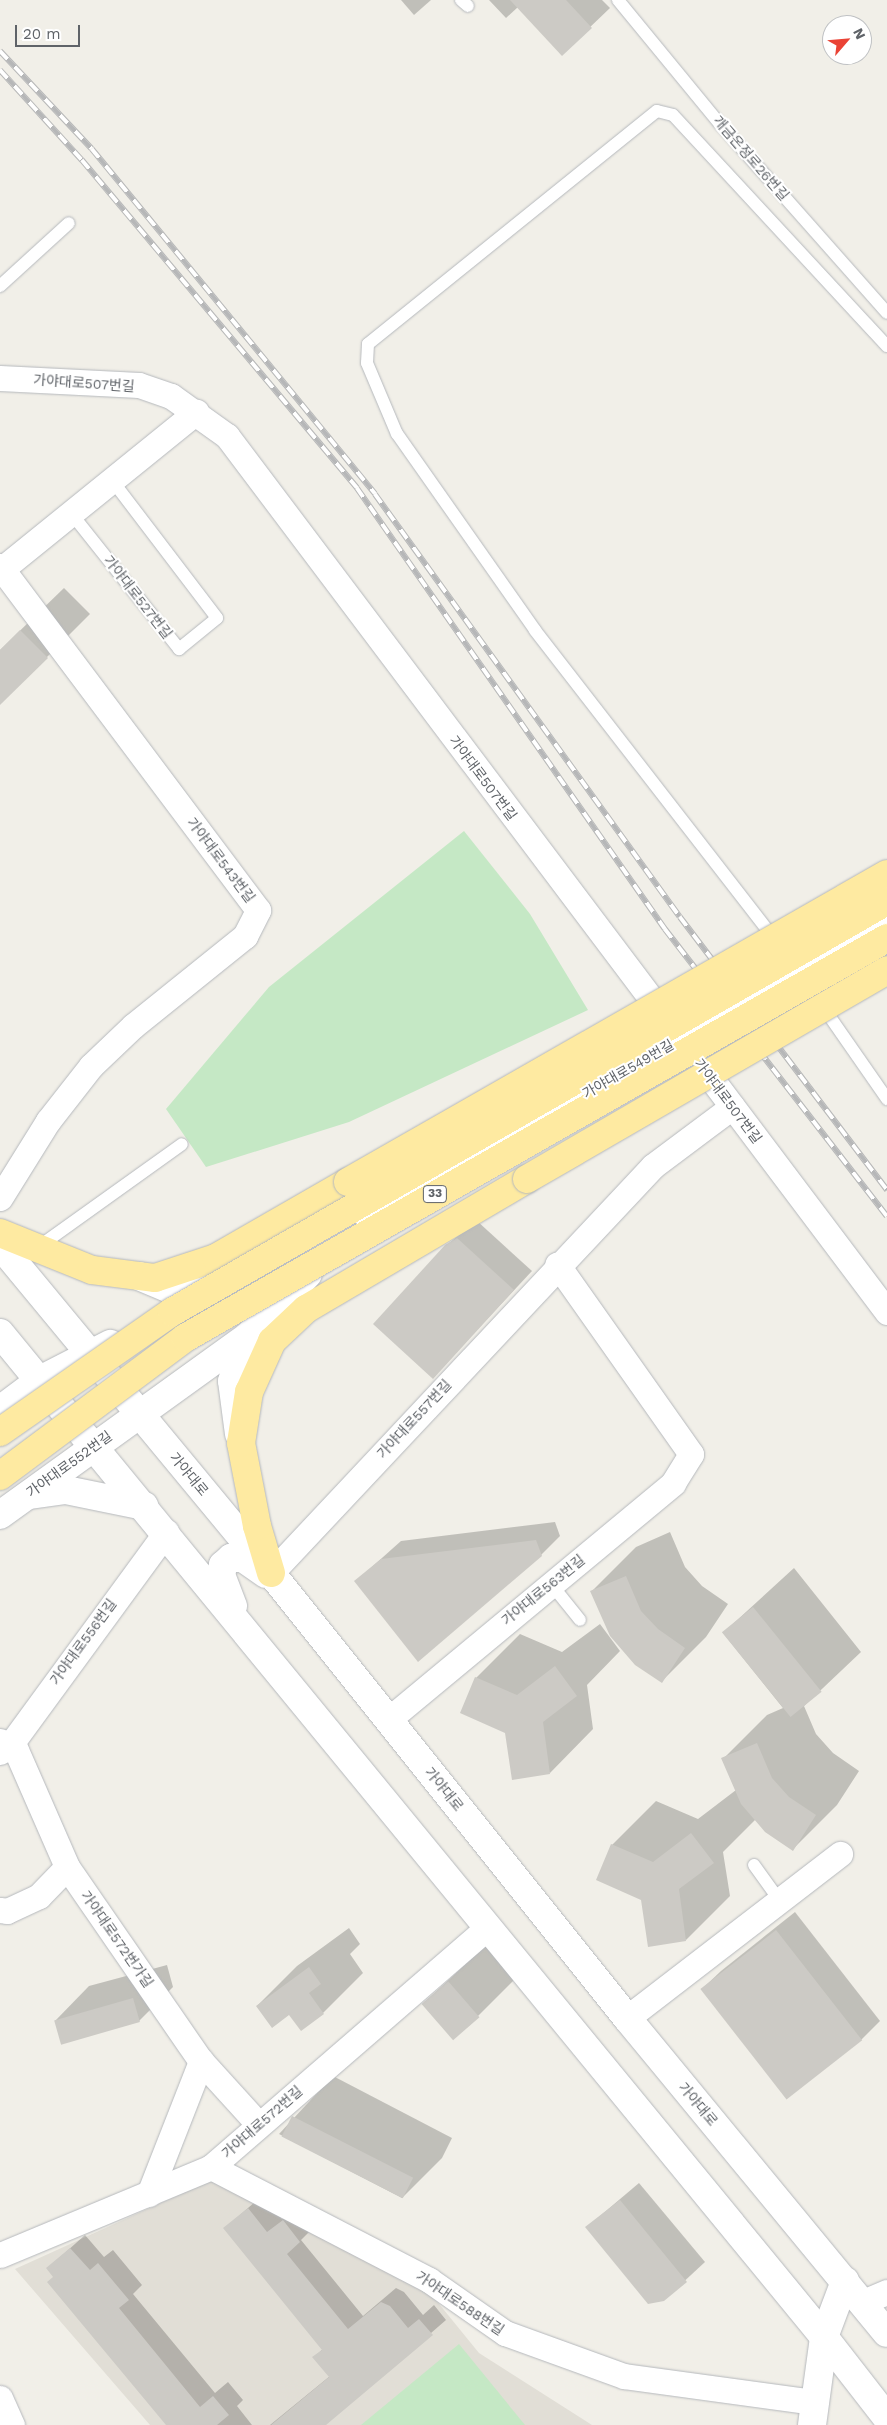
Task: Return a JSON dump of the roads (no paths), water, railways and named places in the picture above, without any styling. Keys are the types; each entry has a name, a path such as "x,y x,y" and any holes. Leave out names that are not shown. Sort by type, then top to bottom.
{"highway":[{"path":"0,1233 35,1249 92,1270 155,1278 216,1258 887,874"},
{"name":"33","path":"0,1432 172,1312 887,901"},
{"name":"33","path":"0,1476 185,1338 887,938"},
{"path":"275,1578 257,1526 240,1443 250,1392 272,1342 306,1308 887,970"}],"main road":[{"name":"가야대로549번길","path":"369,1217 887,921"},
{"path":"0,1410 40,1380 91,1353 369,1217"},
{"path":"240,1443 232,1381 248,1336 275,1305 369,1217"},
{"name":"가야대로","path":"0,1245 275,1578 627,2018 845,2281 875,2297 887,2333"},
{"path":"139,1276 169,1289 289,1257"},
{"path":"0,1333 166,1532 487,1928 824,2337 887,2418"},
{"name":"가야대로552번길","path":"0,1515 93,1446 248,1336"},
{"path":"26,1496 66,1490 144,1506"},
{"path":"239,1622 221,1575 223,1564 231,1558 242,1558 275,1578"},
{"path":"814,2414 824,2337 845,2281"}],"street":[{"name":"가야대로507번길","path":"0,378 139,386 171,396 196,412 227,436 887,1312"},
{"path":"1,567 196,412"},
{"name":"가야대로543번길","path":"0,1198 48,1121 91,1066 140,1020 245,936 258,910 1,567"},
{"name":"가야대로557번길","path":"275,1578 557,1264 653,1166 732,1107"},
{"name":"가야대로563번길","path":"388,1720 673,1484 691,1454 557,1264"},
{"name":"가야대로556번길","path":"4,1746 166,1532"},
{"name":"가야대로572번가길","path":"4,1746 68,1867 201,2061 259,2125"},
{"path":"627,2018 840,1854"},
{"path":"0,1910 7,1911 39,1896 68,1867"},
{"name":"가야대로572번길","path":"0,2255 211,2167 487,1928"},
{"path":"149,2194 201,2061"},
{"name":"가야대로588번길","path":"211,2167 429,2280 505,2334 624,2376 814,2414"},
{"path":"875,2297 887,2315"},
{"path":"0,2398 12,2425"}],"lane":[{"name":"개금온정로26번길","path":"618,0 720,124 887,313"},
{"path":"887,346 673,115 658,111 368,344 367,363 397,434 420,467 536,630 763,922 887,1099"},
{"path":"0,286 69,223"},
{"name":"가야대로527번길","path":"71,513 179,649 217,618 112,480"},
{"path":"35,1249 182,1144"},
{"path":"551,1584 580,1620"},
{"path":"754,1865 780,1901"}],"railway":[{"path":"0,51 92,149 375,494 680,917 887,1190"},
{"path":"0,70 82,160 357,488 665,929 887,1216"}]}
